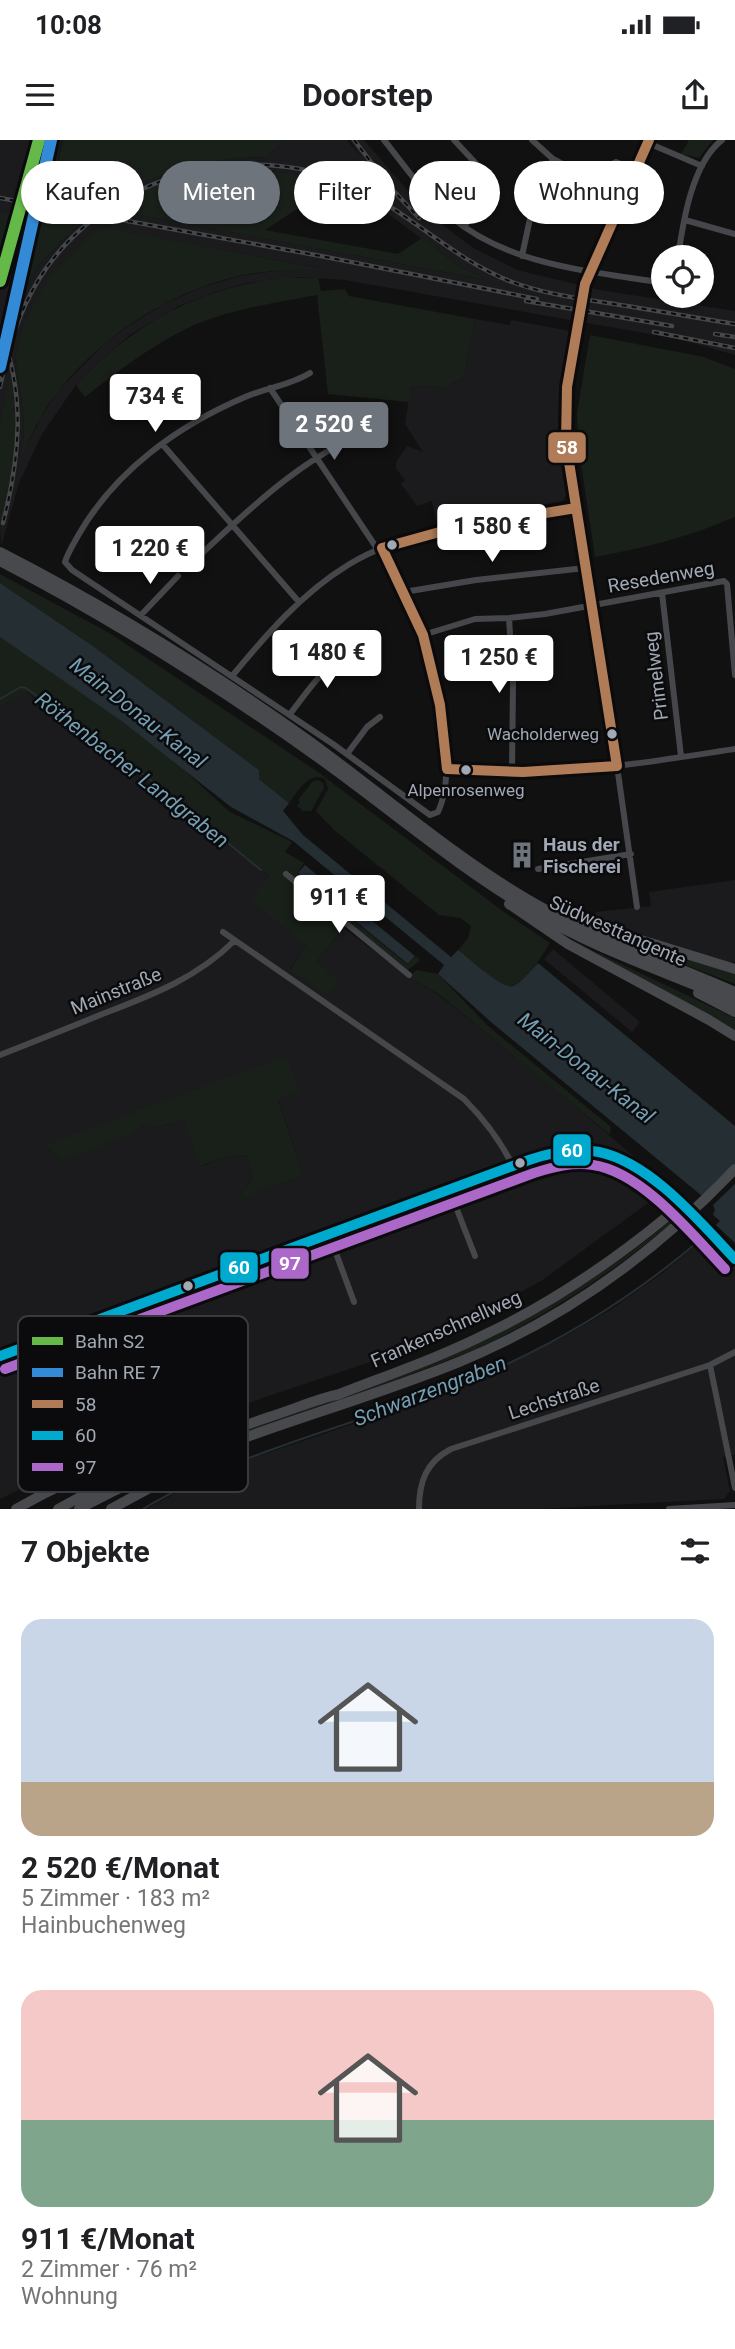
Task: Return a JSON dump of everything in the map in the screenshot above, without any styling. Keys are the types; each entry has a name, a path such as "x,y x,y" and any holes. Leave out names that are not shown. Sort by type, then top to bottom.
{"highway":[{"name":"Südwesttangente","path":"0,552 110,612 220,680 313,744 461,855 514,891 589,932 735,989"},
{"name":"Südwesttangente","path":"0,561 109,621 223,691 324,762 463,866 545,919 594,944 735,1002"},
{"path":"463,866 470,877 554,936 735,1036"},
{"path":"514,891 585,921 735,969"},
{"path":"648,967 735,1012"},
{"name":"Frankenschnellweg","path":"248,1429 386,1389 460,1362 512,1337 608,1280 679,1224 735,1169"},
{"name":"Frankenschnellweg","path":"248,1433 453,1350 518,1318 601,1268 668,1215"},
{"name":"Frankenschnellweg","path":"337,1395 386,1389"},
{"path":"248,1419 256,1416 287,1417"},
{"path":"248,1442 263,1436 287,1417"},
{"path":"16,1509 49,1492"},
{"name":"Frankenschnellweg","path":"58,1509 90,1492"},
{"name":"Frankenschnellweg","path":"79,1509 111,1492"},
{"path":"111,1509 142,1492"}],"street":[{"path":"384,140 435,202 492,245 522,256 651,281"},
{"path":"454,140 482,170 465,227"},
{"path":"532,140 557,161"},
{"path":"539,147 544,140"},
{"path":"680,245 702,166 722,140"},
{"path":"639,161 648,142 702,166"},
{"path":"522,256 534,195 553,159"},
{"path":"685,220 735,234"},
{"path":"584,284 611,224"},
{"path":"578,321 569,371 565,415 566,443 637,907"},
{"path":"270,388 316,460 380,549 404,592 423,635 440,705 447,769 445,794 438,812 433,815 426,814 290,714 66,565 65,559 91,514 111,488 135,466 187,426 216,411 270,388 310,373"},
{"path":"193,562 275,487 353,438 386,430"},
{"path":"163,445 299,602"},
{"path":"232,676 299,602 348,565 380,549 409,539 485,521 576,508"},
{"path":"404,592 476,580 585,568"},
{"path":"141,615 178,576"},
{"name":"Resedenweg","path":"423,635 475,619 509,618 591,606 724,580 727,584 735,675"},
{"name":"Primelweg","path":"662,593 681,756"},
{"path":"509,618 513,683 512,772"},
{"path":"290,714 321,675 341,656 354,650"},
{"path":"347,754 367,727 380,717"},
{"path":"447,769 567,771 735,749"},
{"path":"538,869 631,854"},
{"path":"286,874 409,975"},
{"path":"223,932 464,1099 502,1143 513,1166"},
{"name":"Mainstraße","path":"0,1055 161,991 191,976 234,941"},
{"path":"108,1316 449,1189 565,1150 591,1150 619,1157 636,1167 656,1182 735,1259"},
{"path":"449,1189 475,1256"},
{"path":"329,1234 354,1302"},
{"path":"0,1356 18,1349"},
{"name":"Lechstraße","path":"419,1509 421,1483 440,1454 710,1365 735,1352"},
{"path":"710,1365 735,1488"},
{"path":"669,1509 735,1504"}],"shaded area":[{"path":"0,140 62,140 57,161 21,161 21,224 39,224 20,299 38,266 79,224 144,224 144,216 158,218 158,224 188,224 486,280 455,264 395,219 395,204 402,207 395,198 395,176 409,192 409,224 441,224 473,248 517,270 600,290 651,298 651,308 714,308 735,311 735,355 678,339 345,280 299,277 248,283 179,306 131,334 76,385 42,434 19,483 1,547 0,525 9,488 17,429 11,377 0,422 0,270 13,216 0,213","holes":["100,228 320,268 240,276 203,287 166,303 130,325 104,344 59,390 41,417 21,457 24,437 23,411 15,357 59,266"]},
{"path":"63,140 285,140 267,157 216,161 158,161 158,176 144,182 144,161 58,161"},
{"path":"285,140 347,140 361,157 350,140 364,140 382,161 294,161 294,175 280,172 280,161 208,161 267,157"},
{"path":"689,140 713,140 699,158 681,154"},
{"path":"280,172 294,174 294,211 280,220"},
{"path":"158,175 158,186 144,192 144,181"},
{"path":"158,185 158,218 144,216 144,191"},
{"path":"0,213 14,215 0,270"},
{"path":"39,224 79,224 38,266 18,303"},
{"path":"188,224 274,224 265,230 398,254 422,238 455,264 487,280"},
{"path":"100,227 324,269 239,276 210,284 153,310 102,346 59,390 39,421 19,463 24,437 15,357 25,321 43,287 59,266"},
{"path":"284,278 318,278 321,291 345,289 349,296 475,319 464,377 446,387 411,386 409,402 328,394 317,295 252,307 205,321 149,350 85,397 76,385 121,343 170,312 224,290"},
{"path":"475,319 509,325 511,320 570,331 561,377 558,417 558,445 566,495 563,501 436,521 432,501 417,506 401,484 405,480 396,469 396,462 407,446 423,452 405,424 411,386 446,387 464,377"},
{"path":"590,335 704,357 735,369 735,517 666,541 595,557 578,444 577,413"},
{"path":"11,374 15,450 10,487 0,525 0,422"},
{"path":"0,574 111,634 318,772 504,912 550,943 538,962 514,985 503,985 490,977 458,950 468,938 471,926 460,918 439,915 334,830 316,811 328,789 325,779 319,777 309,780 289,803 259,779 259,770 93,646 0,583"},
{"path":"0,637 136,731 173,760 230,812 292,842 285,852 304,863 297,874 408,965 416,956 420,960 407,971 348,923 317,961 339,982 326,995 290,970 306,945 250,899 269,876 27,692 0,706"},
{"path":"26,692 270,877 306,946 290,969 317,961 344,928 408,977 439,995 670,1187 541,1281 457,1326 394,1354 248,1403 248,1316 18,1316 18,1490 0,1499 0,706","holes":["278,1099 303,1175 240,1198 253,1177 246,1155 225,1157 201,1166 183,1120 158,1127 142,1125 46,1145 87,1130"]},
{"path":"313,781 323,783 324,788 311,811 303,811 297,806 300,802 298,800"},
{"path":"735,880 735,962 719,963 595,917 596,912 651,906 649,892"},
{"path":"547,927 735,1018 735,1032 604,963"},
{"path":"602,929 735,972 735,984 600,932"},
{"path":"553,949 640,1022 632,1032 544,959"},
{"path":"417,970 438,974 487,1025 611,1127 610,1135 440,995 408,977"},
{"path":"286,1056 300,1092 278,1100 303,1175 239,1199 253,1177 246,1155 225,1157 200,1166 183,1120 158,1127 142,1125 128,1135 63,1161 45,1145"},
{"path":"672,1219 675,1221 581,1290 479,1348 248,1438 248,1429 442,1359 504,1330 563,1298"},
{"path":"705,1238 727,1263 735,1258 735,1455 723,1457 730,1491 724,1499 538,1509 146,1509 178,1492 248,1492 248,1460 403,1407 507,1365 610,1310 660,1275"},
{"path":"109,1492 72,1509 65,1509 89,1495"}],"water":[{"name":"Main-Donau-Kanal","path":"0,583 93,646 259,770 259,779 289,803 283,811 303,835 451,957 458,950 493,978 508,986 520,982 538,963 735,1126 735,1243 716,1225 720,1221 713,1215 713,1205 491,1022 438,974 444,965 293,841 231,807 123,722 0,637"},
{"path":"305,865 359,910 352,918 298,873"},
{"path":"360,911 415,956 408,964 353,919"}],"pier":[{"path":"735,1164 735,1184 710,1208 700,1199"}],"waterway":[{"name":"Röthenbacher Landgraben","path":"0,699 21,687 26,688 133,766 261,870"},
{"name":"Schwarzengraben","path":"248,1459 406,1404 513,1361 611,1307 700,1240"},
{"name":"Schwarzengraben","path":"143,1509 173,1492"}],"tunnel":[{"path":"578,321 585,284"}],"railway":[{"path":"354,140 409,207"},
{"path":"0,387 10,345 25,305 39,279 65,245 97,216 133,194 172,177 214,168 256,165 299,169 340,180 385,203 467,259 512,282 566,296 735,324"},
{"path":"0,198 321,256 537,299"},
{"path":"526,301 672,326"},
{"path":"0,329 14,377 18,426 13,474 3,523"},
{"path":"654,332 735,348"},
{"path":"715,334 735,337"}],"rail line":[{"name":"S2","path":"0,281 39,140"}],"transit line":[{"path":"0,367 51,140"},
{"name":"58","path":"617,766 566,443 567,387 585,284 649,140"},
{"name":"58","path":"382,548 454,528 576,508"},
{"name":"58","path":"382,548 423,635 440,705 447,769"},
{"name":"58","path":"447,769 523,772 617,766"},
{"name":"60","path":"108,1316 529,1160 564,1151 599,1152 637,1168 673,1196 735,1259"},
{"name":"97","path":"148,1316 534,1173 578,1164 611,1170 630,1179 665,1206 725,1269"},
{"name":"60","path":"0,1356 18,1349"},
{"name":"97","path":"5,1369 18,1364"}],"place":[{"name":"Wacholderweg","path":"612,734"},
{"name":"Alpenrosenweg","path":"466,770"},
{"name":"Haus der Fischerei","path":"522,855"}]}
